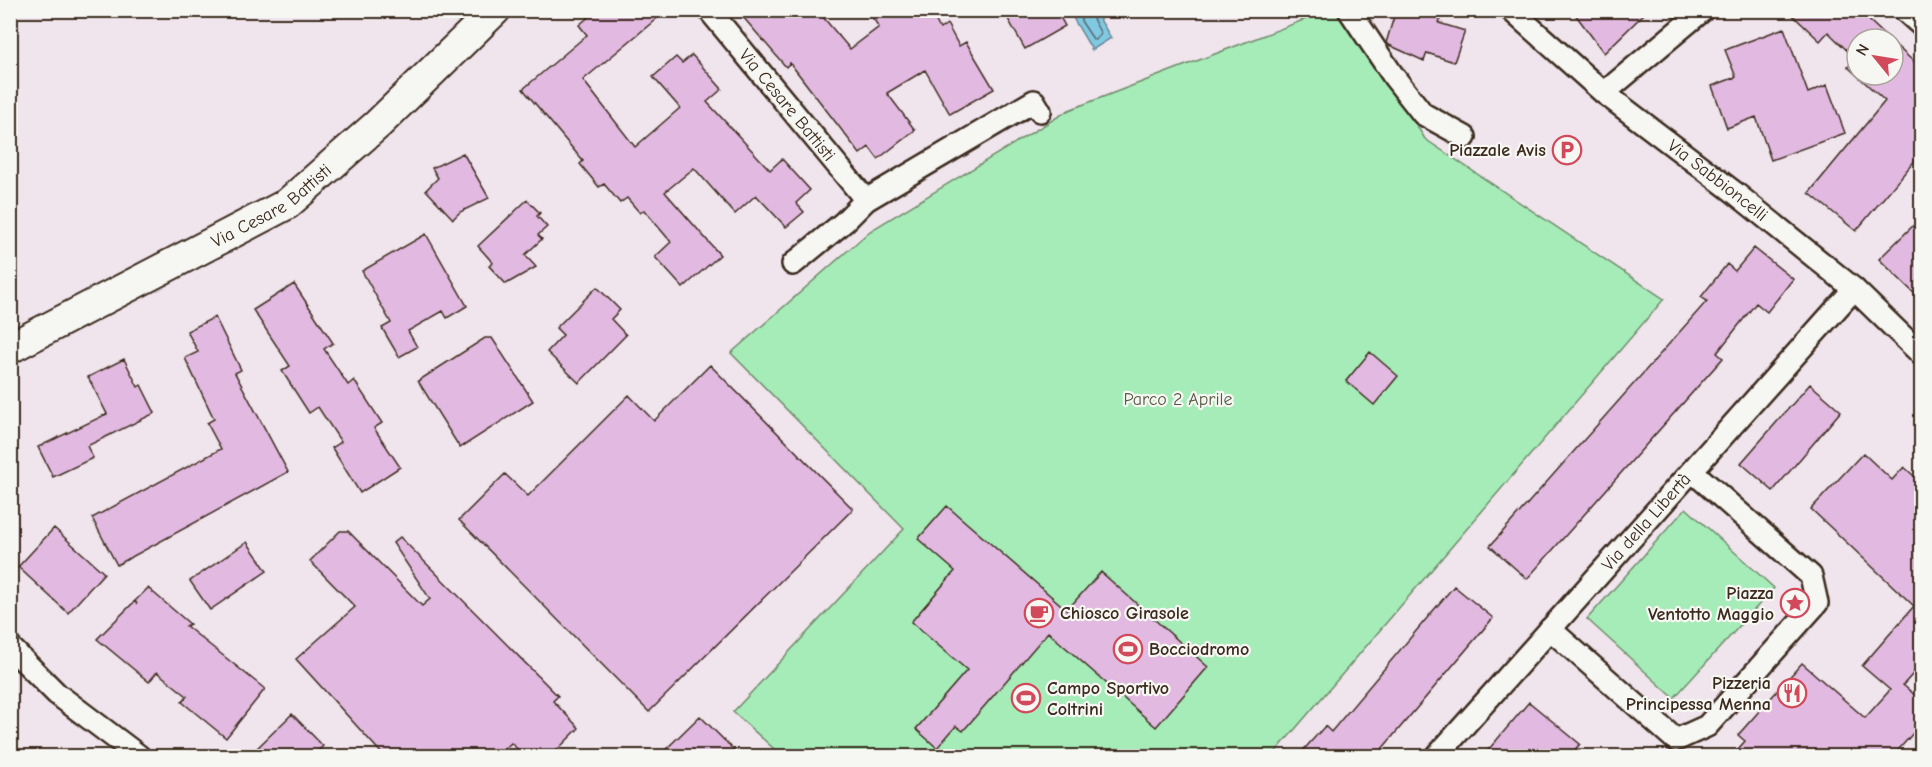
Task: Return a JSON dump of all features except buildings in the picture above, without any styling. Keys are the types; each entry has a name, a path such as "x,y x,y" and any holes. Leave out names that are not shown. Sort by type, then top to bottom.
{"street":[{"name":"Via Cesare Battisti","path":"10,348 287,204 378,124 495,10"},
{"name":"Via Cesare Battisti","path":"709,10 866,200"},
{"path":"1349,10 1375,51 1423,114 1465,137"},
{"name":"Via Sabbioncelli","path":"1511,10 1604,93 1734,192 1917,342"},
{"path":"1604,93 1702,10"},
{"path":"1904,10 1922,26"},
{"path":"793,264 844,222 866,200 1034,101 1040,111"},
{"name":"Via della Libertà","path":"1437,756 1854,289"},
{"path":"1550,629 1676,741 1707,726 1770,656 1817,603 1811,576 1692,471"},
{"path":"10,647 57,694 139,756"}],"green space":[{"name":"Parco 2 Aprile","path":"1327,11 1346,11 1425,139 1664,299 1272,756 782,756 733,712 904,529 731,353 870,231 1069,110"},
{"path":"1686,508 1774,588 1674,698 1587,619"}],"water":[{"path":"1075,11 1095,11 1111,38 1092,50 1073,18 1076,16"}],"place":[{"name":"Piazzale Avis","path":"1567,150"},
{"name":"Piazza Ventotto Maggio","path":"1795,603"},
{"name":"Chiosco Girasole","path":"1039,613"},
{"name":"Bocciodromo","path":"1128,649"},
{"name":"Pizzeria Principessa Menna","path":"1792,693"},
{"name":"Campo Sportivo Coltrini","path":"1026,698"}]}
